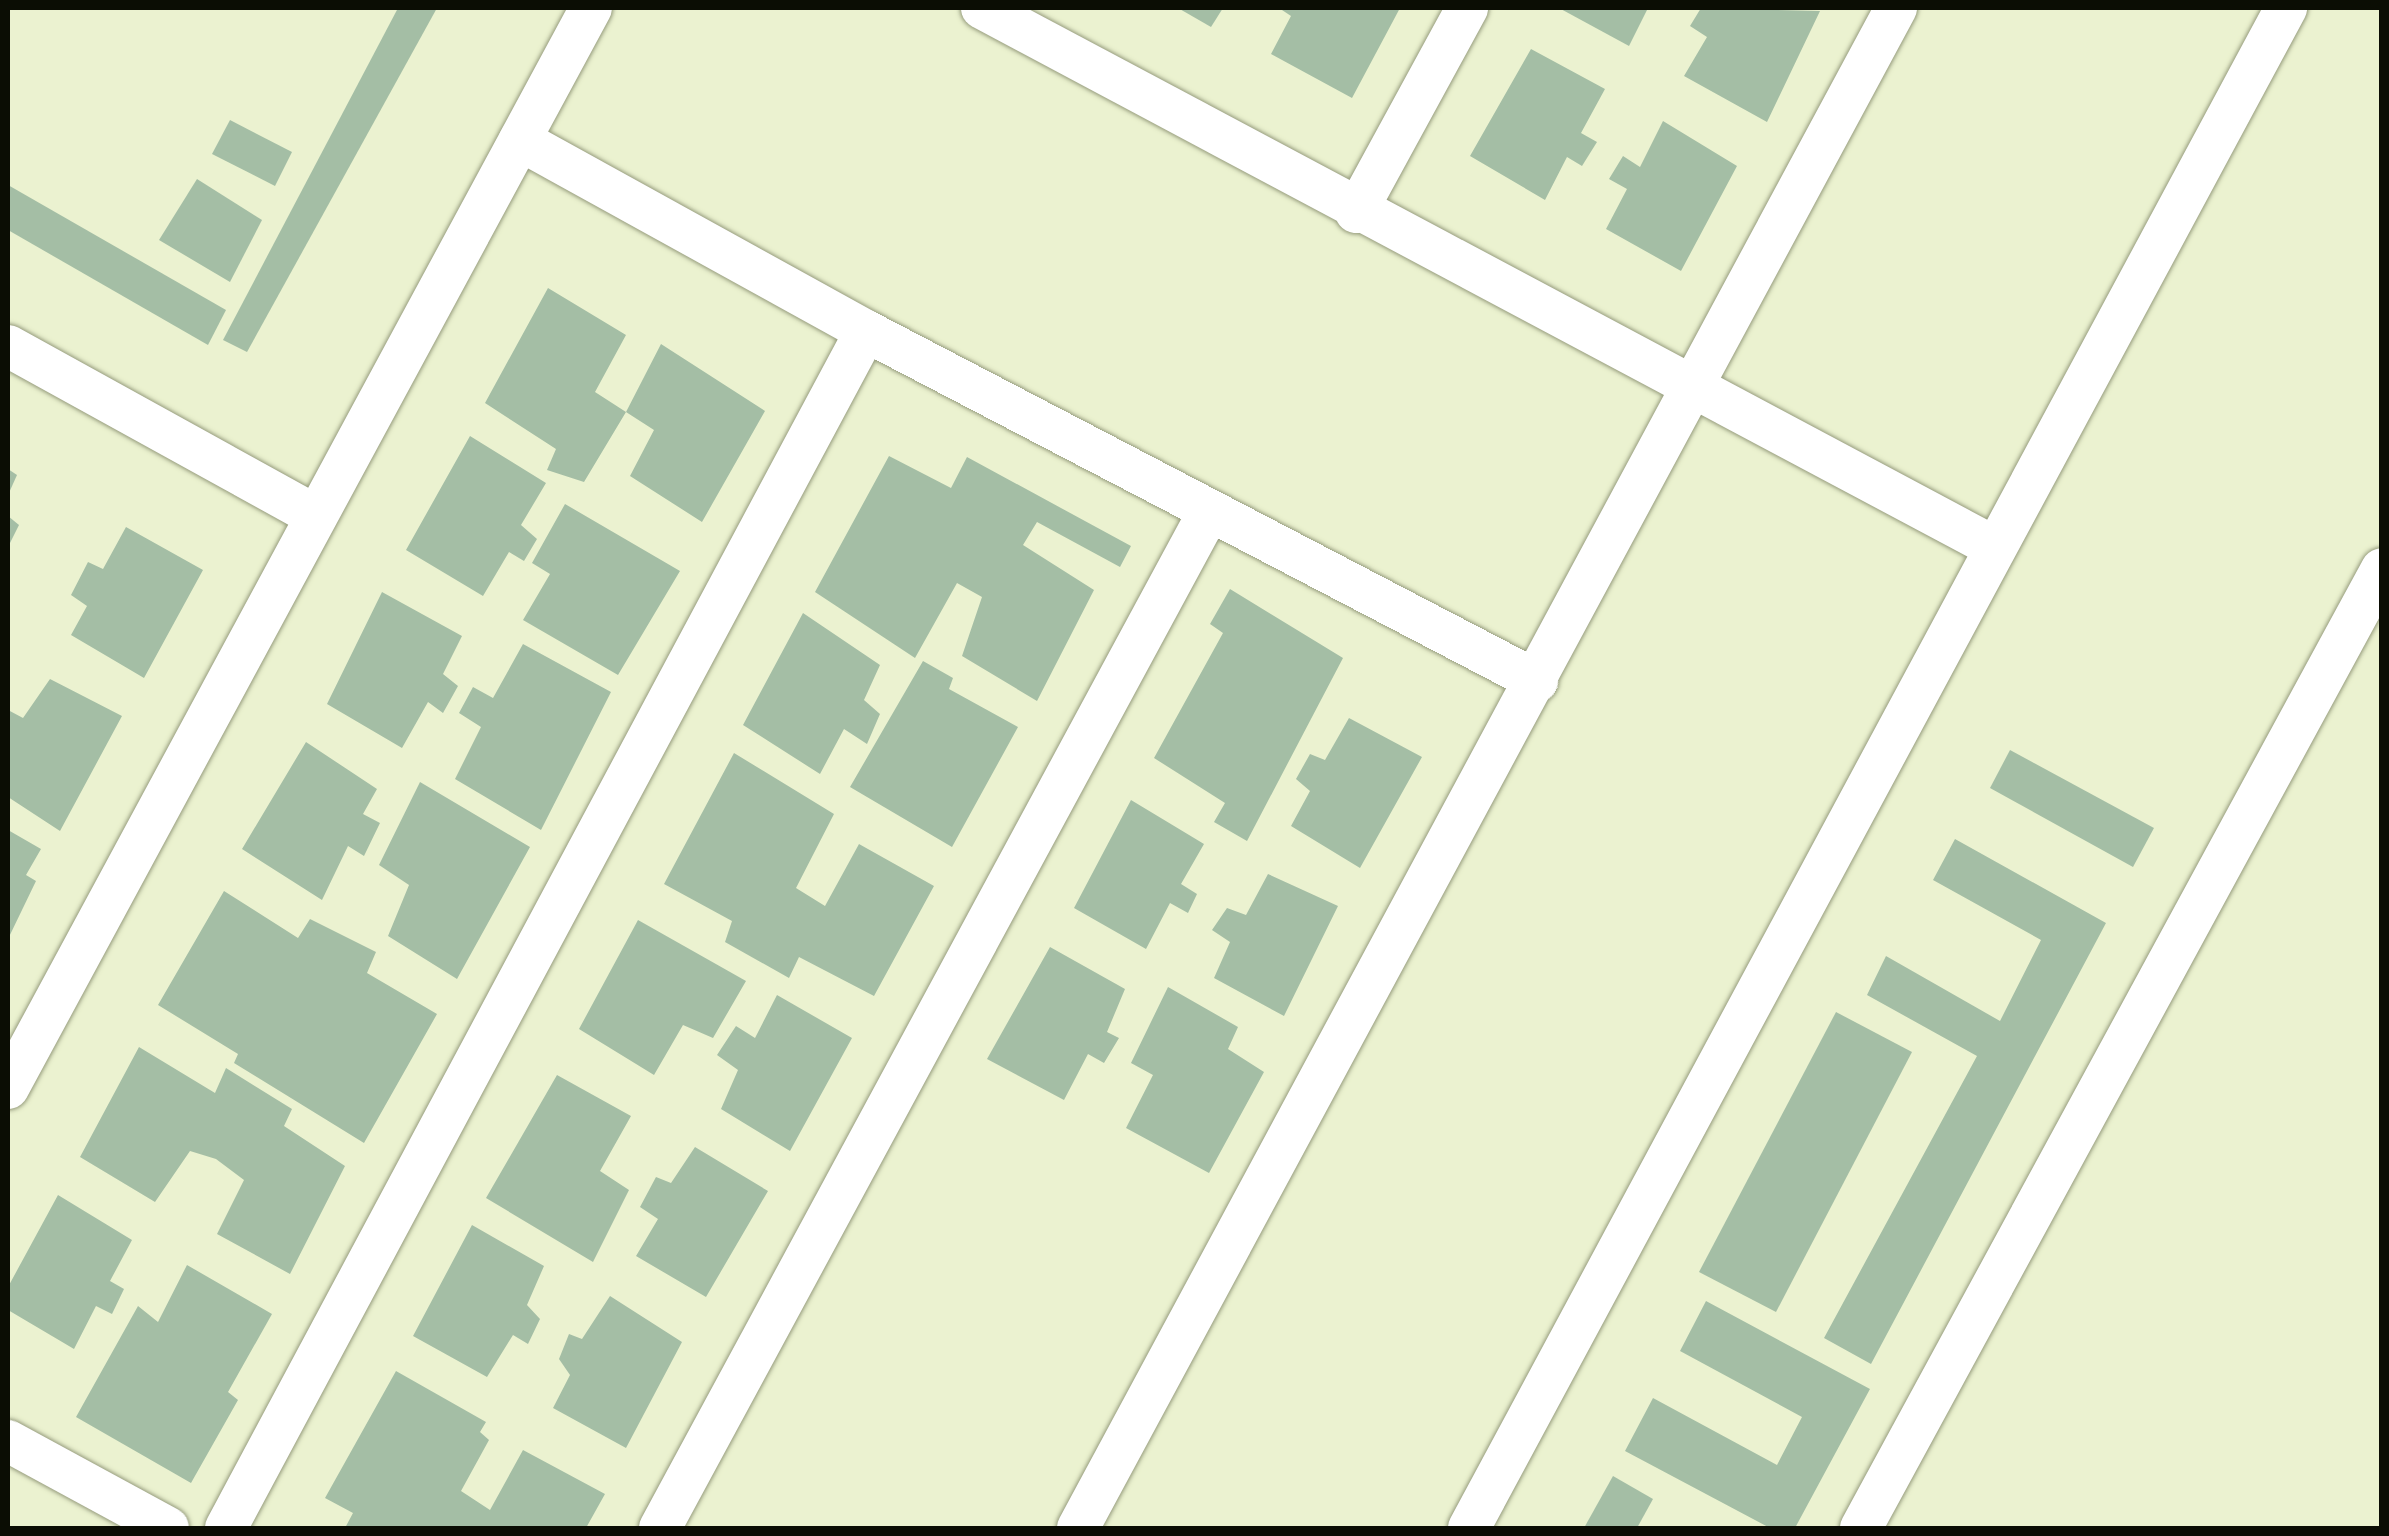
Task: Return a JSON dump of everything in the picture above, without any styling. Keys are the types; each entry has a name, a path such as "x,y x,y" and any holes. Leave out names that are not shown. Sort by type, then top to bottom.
{"street":[{"path":"8,1088 591,8"},
{"path":"1356,212 1467,8"},
{"path":"1078,1528 1896,8"},
{"path":"1469,1528 2286,8"},
{"path":"1009,13 1356,212 1994,547"},
{"path":"520,140 866,331 1537,681"},
{"path":"226,1528 866,331"},
{"path":"8,346 316,516"},
{"path":"660,1528 1209,512"},
{"path":"1862,1528 2382,570"},
{"path":"8,1441 168,1528"}],"building":[{"path":"398,8 437,8 247,352 223,340"},
{"path":"1178,8 1223,8 1211,27"},
{"path":"1279,8 1400,8 1352,98 1271,54 1291,16"},
{"path":"1559,8 1648,8 1629,46"},
{"path":"1701,8 1820,11 1767,122 1684,76 1707,37 1690,26"},
{"path":"1531,49 1605,89 1581,133 1597,142 1582,166 1567,157 1545,200 1470,156"},
{"path":"230,120 292,152 275,186 212,154"},
{"path":"1663,121 1737,166 1681,271 1606,229 1627,189 1609,179 1623,156 1640,167"},
{"path":"197,179 262,220 230,282 159,240"},
{"path":"8,185 226,310 208,345 8,230"},
{"path":"548,288 626,335 595,392 626,412 584,482 547,470 556,449 485,403"},
{"path":"661,344 765,411 702,522 630,476 654,430 626,412"},
{"path":"470,436 546,483 521,525 537,539 524,561 509,552 483,596 406,550"},
{"path":"889,456 951,488 967,457 1131,546 1120,567 1037,522 1023,545 1094,590 1037,701 962,656 982,597 957,583 915,658 815,592"},
{"path":"8,469 17,475 8,495"},
{"path":"565,504 680,571 618,675 523,620 550,574 532,563"},
{"path":"8,516 19,525 8,547"},
{"path":"126,527 203,570 144,678 71,635 87,606 71,595 88,562 103,569"},
{"path":"1230,589 1343,658 1247,841 1214,822 1225,803 1154,758 1223,633 1210,624"},
{"path":"382,592 462,636 443,674 458,686 443,713 428,702 402,748 327,704"},
{"path":"803,613 880,665 864,700 880,714 867,744 844,729 820,774 743,725"},
{"path":"523,644 611,692 541,830 455,779 481,727 459,713 473,687 493,698"},
{"path":"923,661 953,678 949,689 1018,727 952,847 850,787"},
{"path":"50,679 122,716 60,831 8,797 8,710 23,718"},
{"path":"1349,718 1422,757 1360,868 1291,826 1310,791 1296,779 1310,754 1325,760"},
{"path":"306,742 377,789 363,814 380,823 364,856 348,846 322,900 242,849"},
{"path":"2010,750 2154,828 2133,867 1990,788"},
{"path":"734,753 834,814 796,888 825,906 859,844 934,886 874,996 799,957 789,978 725,942 732,921 664,884"},
{"path":"420,782 530,847 457,979 388,936 409,885 379,865"},
{"path":"1131,800 1204,844 1181,884 1197,894 1188,913 1170,903 1146,949 1074,908"},
{"path":"8,830 41,849 26,875 36,881 8,939"},
{"path":"1955,839 2106,923 1871,1364 1824,1338 1977,1056 1867,995 1886,956 2000,1021 2041,940 1933,880"},
{"path":"1268,874 1338,906 1284,1016 1214,978 1230,942 1212,930 1227,908 1246,915"},
{"path":"224,891 298,938 310,919 376,952 367,973 437,1014 364,1143 234,1063 238,1054 158,1005"},
{"path":"638,920 746,981 713,1038 683,1025 654,1075 579,1029"},
{"path":"1050,947 1125,989 1107,1032 1119,1038 1104,1063 1088,1054 1064,1100 987,1059"},
{"path":"1168,987 1238,1027 1228,1049 1264,1072 1209,1173 1126,1128 1153,1075 1131,1063"},
{"path":"777,995 852,1038 790,1151 721,1109 738,1070 717,1055 736,1026 755,1038"},
{"path":"1836,1012 1912,1052 1776,1312 1699,1272"},
{"path":"139,1047 215,1093 226,1068 292,1109 284,1126 345,1166 290,1274 217,1234 244,1180 216,1159 190,1151 155,1202 80,1157"},
{"path":"557,1075 631,1116 600,1171 629,1190 593,1262 486,1198"},
{"path":"695,1147 768,1191 706,1297 636,1256 658,1219 640,1207 656,1177 671,1183"},
{"path":"58,1195 132,1240 110,1281 124,1289 112,1314 96,1306 74,1349 8,1310 8,1287"},
{"path":"472,1225 544,1266 527,1305 540,1319 528,1344 513,1335 487,1377 413,1336"},
{"path":"187,1265 272,1314 228,1392 238,1400 191,1483 76,1417 138,1306 158,1322"},
{"path":"610,1296 682,1342 626,1448 553,1408 570,1375 559,1359 569,1334 582,1339"},
{"path":"1706,1301 1870,1389 1795,1528 1770,1528 1625,1451 1653,1398 1777,1465 1802,1417 1680,1351"},
{"path":"396,1371 486,1422 480,1432 489,1440 461,1491 490,1510 523,1450 605,1494 586,1528 345,1528 353,1513 325,1498"},
{"path":"1613,1476 1653,1499 1637,1528 1584,1528"}]}
